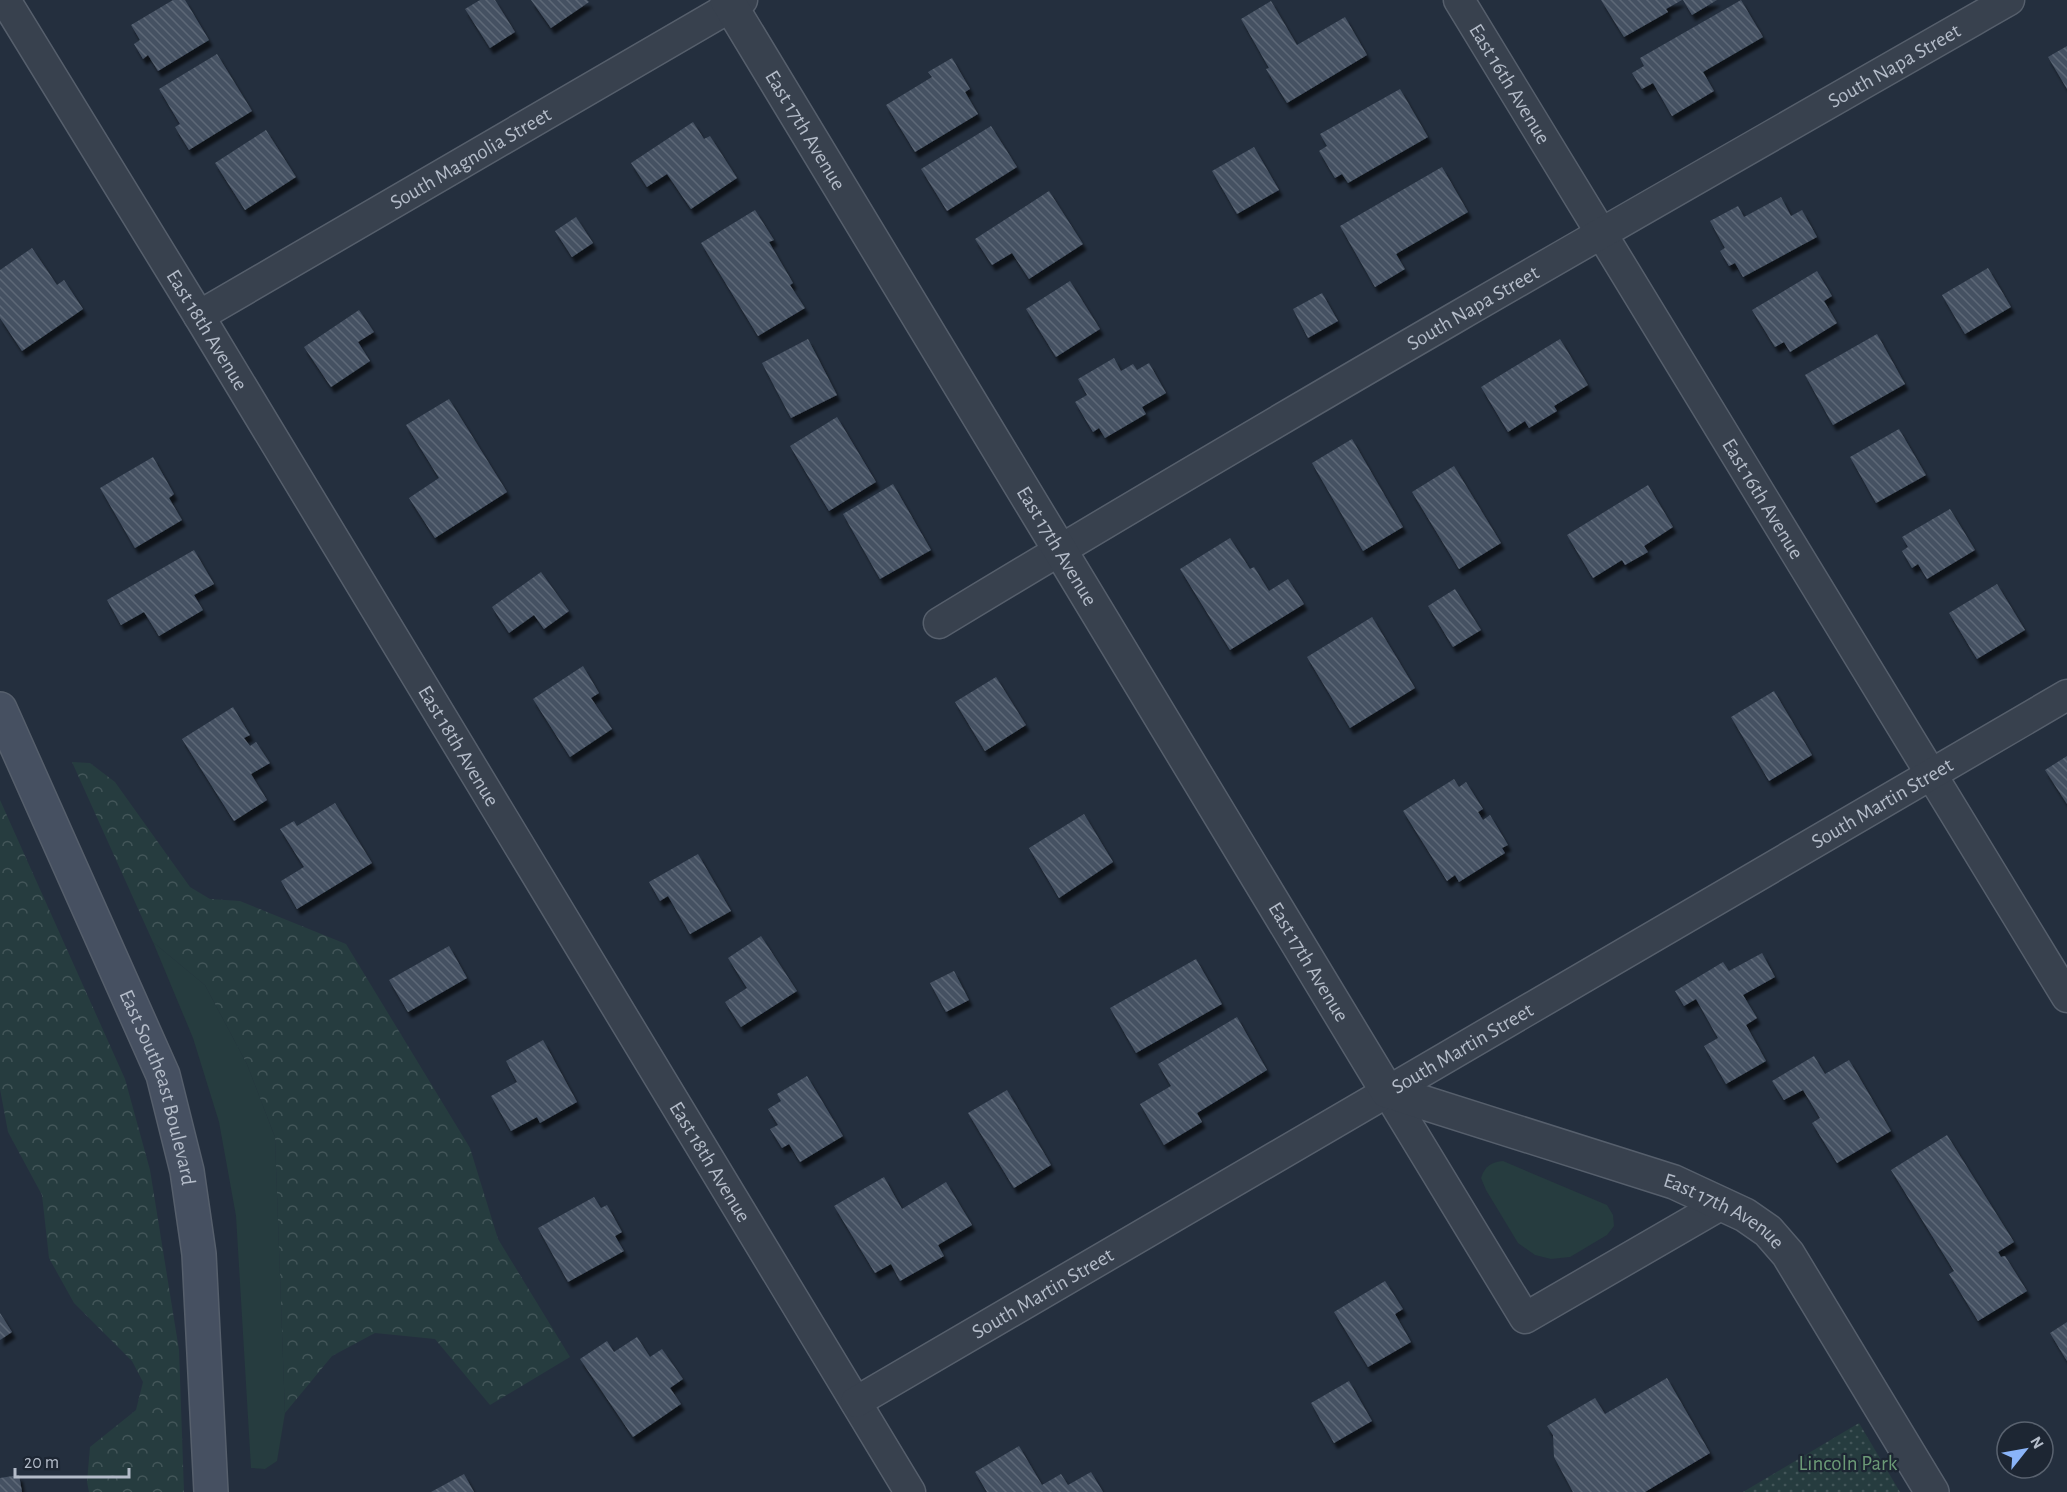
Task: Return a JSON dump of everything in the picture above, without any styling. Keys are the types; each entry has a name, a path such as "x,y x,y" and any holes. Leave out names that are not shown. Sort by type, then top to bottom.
{"main road":[{"name":"East Southeast Boulevard","path":"0,709 163,1075 187,1172 199,1254 211,1492"}],"street":[{"name":"East 18th Avenue","path":"5,0 199,316 910,1492"},
{"name":"East 16th Avenue","path":"1459,0 1930,776 2067,997"},
{"name":"South Napa Street","path":"939,623 1058,550 1601,233 2009,0"},
{"name":"South Magnolia Street","path":"199,316 733,2"},
{"name":"East 17th Avenue","path":"733,2 1058,550 1525,1318 1722,1204"},
{"name":"South Martin Street","path":"856,1402 2067,695"},
{"name":"East 17th Avenue","path":"1387,1091 1674,1182 1745,1215 1768,1231 1788,1254 1932,1492"}],"green space":[{"path":"72,762 90,763 115,782 190,887 210,899 240,901 346,944 470,1148 498,1239 570,1357 490,1405 435,1339 375,1333 332,1356 285,1413 275,1137 247,1064 205,985 153,942"},
{"path":"0,800 125,1079 150,1170 179,1350 184,1492 89,1492 87,1482 90,1447 136,1410 143,1382 132,1361 74,1303 49,1258 42,1195 8,1132 0,1089"},
{"path":"153,942 205,985 247,1064 275,1137 285,1413 277,1461 265,1469 251,1468 236,1216 219,1122 193,1038"},
{"path":"1503,1161 1607,1205 1613,1215 1614,1226 1607,1235 1570,1257 1551,1259 1535,1255 1518,1243 1481,1178 1489,1165"},
{"name":"Lincoln Park","path":"1859,1423 1900,1492 1743,1492"}],"building":[{"path":"173,0 185,0 209,40 158,71 148,55 143,59 134,44 140,40 131,25"},
{"path":"480,0 495,0 515,32 490,48 465,9"},
{"path":"531,0 587,0 589,2 551,28"},
{"path":"1601,0 1682,0 1666,9 1668,12 1624,37"},
{"path":"1683,0 1717,0 1692,15"},
{"path":"1741,0 1763,37 1703,72 1714,91 1672,116 1653,83 1642,89 1632,73 1644,66 1640,58"},
{"path":"1271,1 1297,45 1345,17 1367,55 1287,103 1266,69 1269,68 1241,19"},
{"path":"2067,46 2067,89 2048,57"},
{"path":"217,54 252,111 189,150 175,127 180,124 159,89"},
{"path":"952,58 970,89 965,92 978,114 915,152 886,105 932,77 928,72"},
{"path":"1400,89 1428,137 1348,183 1342,174 1335,178 1319,151 1327,146 1320,134"},
{"path":"693,122 704,139 710,136 737,178 691,209 667,174 647,187 631,163"},
{"path":"991,126 1017,167 947,211 921,169"},
{"path":"266,130 296,177 245,210 215,163"},
{"path":"1254,147 1279,190 1237,214 1212,171"},
{"path":"1442,167 1468,212 1396,254 1405,269 1375,287 1340,226"},
{"path":"1049,191 1083,244 1029,279 1012,253 992,265 975,239"},
{"path":"1781,197 1791,216 1802,210 1817,237 1743,277 1735,263 1729,266 1720,251 1725,248 1710,221 1738,206 1744,217"},
{"path":"755,210 774,240 769,242 793,283 790,285 805,308 758,336 701,243"},
{"path":"576,217 593,243 572,257 555,231"},
{"path":"32,248 57,285 64,280 83,309 22,351 0,318 0,270"},
{"path":"1988,268 2011,307 1965,334 1942,295"},
{"path":"1817,271 1832,296 1824,301 1837,323 1790,352 1784,342 1775,347 1752,310"},
{"path":"1070,281 1100,329 1056,357 1026,309"},
{"path":"1322,293 1338,321 1308,338 1293,309"},
{"path":"359,310 374,332 358,342 370,361 331,387 304,347"},
{"path":"1877,334 1905,384 1833,425 1805,375"},
{"path":"808,339 837,395 791,418 762,363"},
{"path":"1560,339 1588,385 1554,406 1557,411 1529,428 1525,421 1508,432 1481,387"},
{"path":"1114,358 1121,371 1133,364 1137,370 1149,363 1166,393 1142,407 1146,414 1105,438 1099,428 1093,432 1075,402 1087,395 1078,379"},
{"path":"449,399 507,492 435,538 409,498 439,478 406,425"},
{"path":"837,417 876,482 829,511 790,446"},
{"path":"1899,429 1926,475 1876,503 1850,457"},
{"path":"1352,439 1403,527 1363,551 1312,463"},
{"path":"153,457 174,494 169,498 182,520 135,548 100,488"},
{"path":"1454,466 1501,543 1459,569 1412,492"},
{"path":"893,484 931,550 880,579 843,514"},
{"path":"1648,485 1673,527 1644,546 1648,552 1625,565 1622,560 1593,578 1567,535"},
{"path":"1950,509 1975,550 1927,579 1918,564 1912,568 1902,551 1908,547 1902,537"},
{"path":"1230,538 1250,569 1254,567 1269,591 1288,579 1304,604 1230,650 1180,569"},
{"path":"194,550 214,584 194,595 203,610 159,636 144,612 121,625 107,600"},
{"path":"541,572 569,611 544,629 534,615 509,633 492,607"},
{"path":"1997,584 2025,630 1977,659 1949,613"},
{"path":"1455,589 1481,630 1453,647 1428,606"},
{"path":"1372,617 1415,688 1350,728 1307,657"},
{"path":"583,666 599,693 591,698 612,729 570,757 533,699"},
{"path":"996,677 1026,725 985,751 955,702"},
{"path":"1774,691 1812,755 1769,781 1731,717"},
{"path":"233,707 250,735 244,738 250,746 256,742 270,763 251,774 267,800 234,821 182,739"},
{"path":"2067,756 2067,804 2045,770"},
{"path":"1454,779 1459,787 1466,782 1483,809 1478,812 1483,820 1490,815 1508,845 1502,848 1505,853 1459,882 1455,875 1447,881 1403,811"},
{"path":"335,803 372,863 297,909 281,881 304,867 280,829 294,821 297,826"},
{"path":"1084,814 1113,862 1059,898 1029,848"},
{"path":"698,854 731,911 690,934 668,896 660,901 649,882"},
{"path":"761,936 797,991 741,1027 725,1002 747,988 728,958"},
{"path":"449,946 467,978 408,1012 389,980"},
{"path":"1762,953 1775,977 1743,995 1757,1018 1746,1025 1766,1061 1726,1084 1704,1046 1718,1038 1696,999 1684,1006 1675,991 1723,962 1729,971"},
{"path":"1196,959 1222,1004 1136,1053 1110,1008"},
{"path":"954,971 969,1000 946,1012 930,983"},
{"path":"1237,1017 1267,1070 1197,1113 1202,1122 1164,1145 1140,1104 1171,1086 1158,1064"},
{"path":"543,1040 577,1102 540,1123 537,1117 511,1131 491,1096 517,1082 506,1061"},
{"path":"1814,1056 1825,1074 1849,1060 1891,1131 1837,1163 1812,1123 1820,1118 1803,1090 1784,1100 1772,1081"},
{"path":"807,1076 843,1136 800,1162 789,1144 782,1148 770,1129 778,1125 768,1109 781,1101 777,1094"},
{"path":"1007,1090 1051,1165 1014,1188 968,1113"},
{"path":"1947,1135 2014,1242 1998,1252 2001,1257 2005,1256 2027,1291 1978,1321 1949,1274 1954,1271 1891,1170"},
{"path":"884,1177 902,1209 946,1182 972,1225 938,1245 944,1256 900,1281 891,1264 875,1273 834,1206"},
{"path":"594,1197 601,1208 607,1205 622,1232 615,1236 624,1251 568,1282 538,1228"},
{"path":"1385,1281 1403,1309 1395,1314 1411,1342 1368,1367 1334,1312"},
{"path":"0,1313 12,1332 0,1340"},
{"path":"2067,1322 2067,1361 2050,1333"},
{"path":"637,1337 650,1357 662,1349 683,1379 670,1388 681,1404 633,1437 580,1359 607,1341 614,1352"},
{"path":"1667,1378 1710,1453 1645,1492 1573,1492 1554,1457 1553,1435 1547,1426 1595,1398 1605,1414"},
{"path":"1349,1381 1372,1421 1334,1443 1311,1403"},
{"path":"1019,1446 1042,1485 1061,1474 1068,1485 1091,1472 1103,1492 987,1492 975,1472"},
{"path":"464,1474 474,1492 431,1492"},
{"path":"19,1475 22,1492 0,1492 0,1478"}]}
